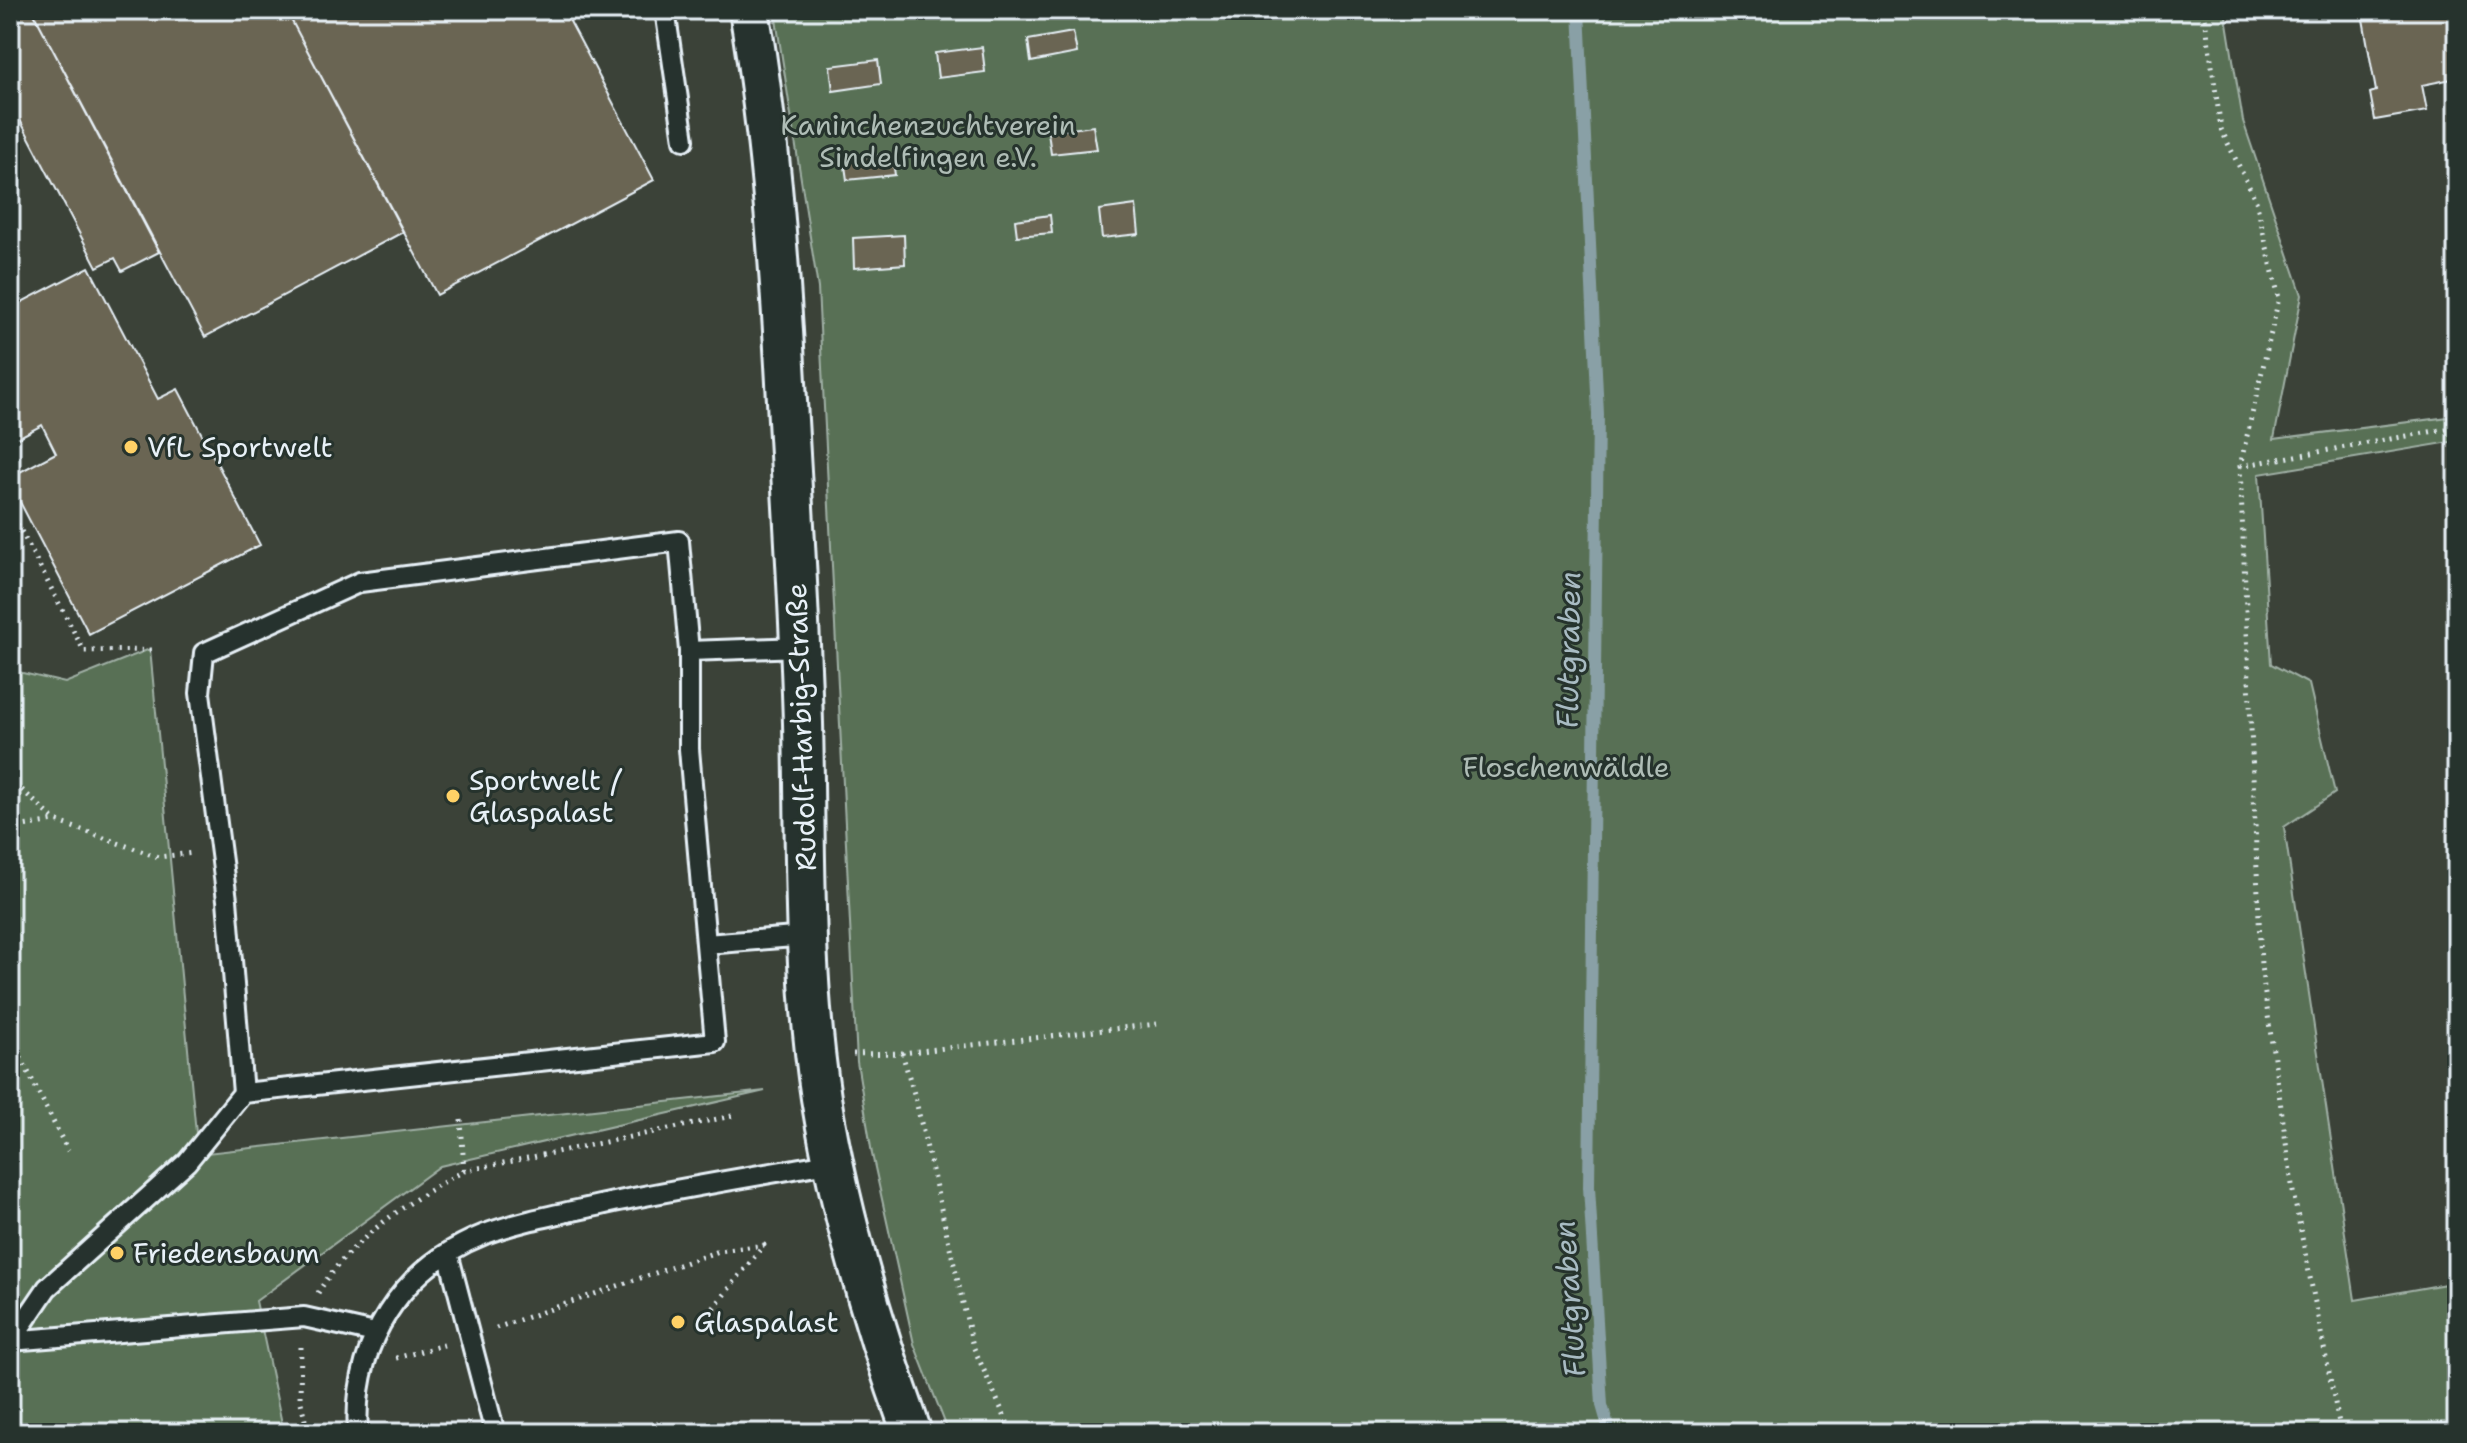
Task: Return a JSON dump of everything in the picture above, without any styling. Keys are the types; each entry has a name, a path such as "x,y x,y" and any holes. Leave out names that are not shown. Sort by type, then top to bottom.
{"street":[{"name":"Rudolf-Harbig-Straße","path":"749,10 762,87 781,291 801,647 807,936 816,1059 835,1162 880,1340 912,1433"}],"lane":[{"path":"665,10 684,140"},
{"path":"11,1341 47,1288 187,1162 243,1093 221,850 200,693 204,653 360,582 679,541 689,651 689,749 715,1042 243,1093"},
{"path":"689,651 801,647"},
{"path":"706,944 807,936"},
{"path":"358,1433 356,1405 362,1367 375,1333 395,1298 420,1272 448,1253 485,1234 536,1219 835,1162"},
{"path":"448,1253 495,1433"},
{"path":"11,1341 304,1317 375,1333"}],"path":[{"path":"2204,10 2221,129 2256,201 2279,298 2240,466 2261,966 2293,1192 2341,1433"},
{"path":"2240,466 2457,427"},
{"path":"10,510 84,651 153,650"},
{"path":"10,779 56,821 158,857 221,850"},
{"path":"10,828 56,821"},
{"path":"816,1059 858,1053 902,1053 1157,1024"},
{"path":"10,1036 68,1151"},
{"path":"902,1053 973,1346 1012,1433"},
{"path":"308,1433 300,1398 304,1317 322,1287 360,1245 431,1189 464,1171 737,1115"},
{"path":"461,1120 464,1171"},
{"path":"362,1367 470,1338 719,1251 764,1245 703,1321"}],"green space":[{"name":"Floschenwäldle","path":"807,10 2225,10 2243,121 2302,295 2274,439 2457,416 2457,441 2259,474 2271,664 2309,684 2335,793 2284,827 2355,1300 2457,1282 2457,1433 949,1433 914,1344 872,1154 857,1062 818,288 776,19 807,13"},
{"path":"150,649 198,1154 765,1091 440,1166 256,1301 284,1433 10,1433 10,670 65,683"}],"building":[{"path":"10,10 32,10 159,252 122,271 115,258 97,267 10,101"},
{"path":"32,10 286,10 403,232 205,337"},
{"path":"286,10 564,10 654,180 437,295"},
{"path":"2414,10 2454,10 2457,78 2422,85 2427,111 2375,120 2370,93 2376,91 2363,19"},
{"path":"1073,32 1077,53 1031,62 1028,40"},
{"path":"982,47 985,72 938,78 935,53"},
{"path":"878,60 881,84 833,91 830,66"},
{"path":"1093,126 1097,149 1051,154 1048,132"},
{"path":"892,154 895,175 847,180 844,159"},
{"path":"1136,205 1139,234 1102,238 1099,210"},
{"path":"1050,215 1052,233 1017,236 1015,220"},
{"path":"904,235 905,264 854,268 853,238"},
{"name":"VfL Sportwelt","path":"89,267 158,399 178,389 260,545 89,634 10,483 10,477 56,453 42,425 10,442 10,285 20,303"}],"waterway":[{"name":"Flutgraben","path":"1579,10 1598,414 1589,1187 1602,1405 1610,1433"}],"place":[{"name":"VfL Sportwelt","path":"131,447"},
{"name":"Sportwelt / Glaspalast","path":"453,796"},
{"name":"Friedensbaum","path":"117,1253"},
{"name":"Glaspalast","path":"678,1322"}],"park label":[{"name":"Kaninchenzuchtverein Sindelfingen e.V.","path":"928,141"}]}
